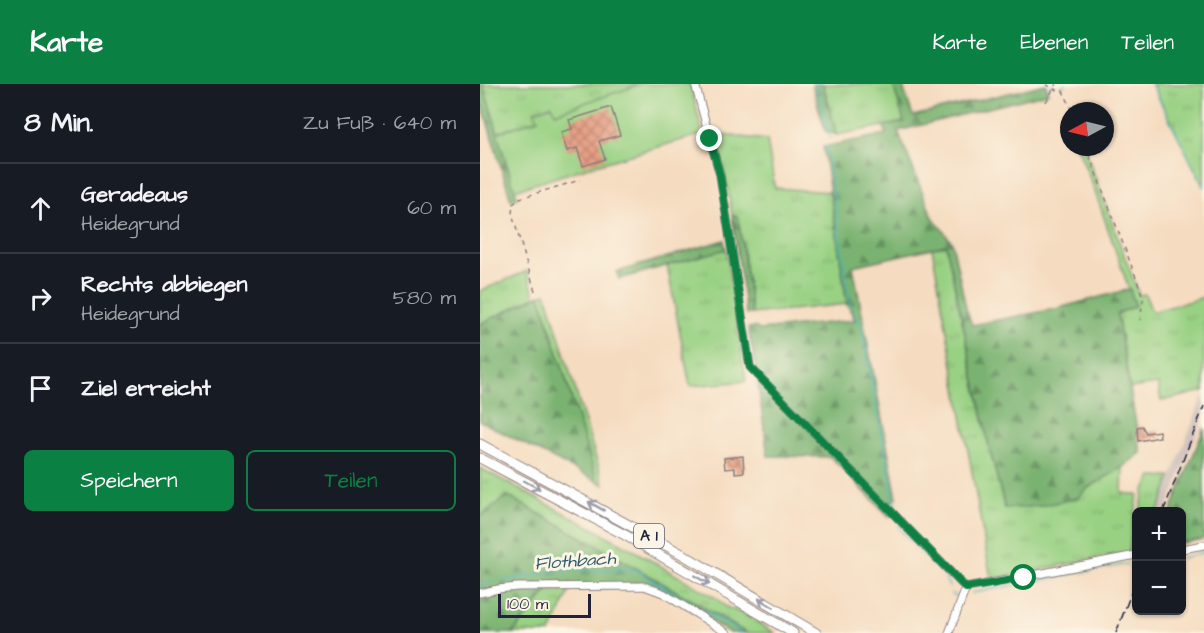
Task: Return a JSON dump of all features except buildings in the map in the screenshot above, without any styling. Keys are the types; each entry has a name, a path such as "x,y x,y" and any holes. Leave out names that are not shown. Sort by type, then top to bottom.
{"highway":[{"name":"A 1","path":"480,444 672,549 816,633"},
{"name":"A 1","path":"480,458 635,541 793,633"}],"street":[{"path":"695,84 720,175 750,367 966,588"},
{"path":"1186,548 1204,545"},
{"path":"966,588 1132,556"},
{"path":"480,593 517,587 640,586 663,593 727,633"},
{"path":"949,633 966,588"}],"path":[{"path":"1046,84 1063,92 1068,102"},
{"path":"1046,102 1056,84"},
{"path":"1089,156 1140,288 1143,299 1140,322"},
{"path":"535,291 513,214 513,204 520,198 580,180"}],"shaded area":[{"path":"1204,394 1204,415 1168,507 1160,507"}],"green space":[{"path":"480,84 483,84 517,197 511,200 480,98"},
{"path":"483,84 641,84 497,133"},
{"path":"641,84 690,84 703,134 515,190 497,133 538,119 534,111 552,105 555,113"},
{"path":"812,84 823,84 837,135 825,131"},
{"path":"823,84 893,84 905,122 837,135"},
{"path":"893,84 902,84 913,116 1046,84 1048,93 898,131 932,216 952,242 966,308 972,325 1055,309 1130,289 1135,306 1117,314 1141,453 1123,467 1086,489 1078,498 1040,506 1005,509 989,447 946,245 853,266 897,498 891,502 889,517 831,457 768,456 748,328 754,327 760,330 855,320 847,304 823,147 886,134 884,126 904,122"},
{"path":"1152,84 1204,84 1204,188"},
{"path":"715,134 767,140 775,188 830,192 847,304 752,314 738,217 732,215"},
{"path":"1081,156 1087,156 1139,295 1145,294 1152,312 1204,297 1204,391 1161,401 1158,384 1130,388 1117,313 1135,306"},
{"path":"732,215 738,217 752,314 746,314"},
{"path":"724,240 726,249 619,279 617,272"},
{"path":"946,245 989,447 1005,508 1078,498 1086,489 1123,467 1122,493 1138,495 1136,507 1132,507 1129,552 991,579 932,248"},
{"path":"726,249 746,381 690,386 667,265"},
{"path":"527,271 535,297 480,324 480,291"},
{"path":"546,293 604,485 597,481 540,295"},
{"path":"540,295 597,481 480,421 480,324"},
{"path":"1204,428 1204,539 1186,542 1186,507 1173,507"},
{"path":"480,468 626,546 716,598 726,607 742,613 775,633 746,633 508,496 480,517"},
{"path":"1152,477 1171,477 1160,507 1141,507 1144,491"},
{"path":"507,496 628,563 746,633 730,633 651,586 480,591 480,517"},
{"path":"504,590 548,590 513,633 480,633 480,595"},
{"path":"570,591 550,633 513,633 547,592"}],"waterway":[{"path":"816,84 830,138"},
{"path":"1061,86 1066,84"},
{"path":"1151,84 1204,186"},
{"path":"826,147 850,303 861,325 896,510"},
{"path":"899,525 902,532 945,576 949,587"},
{"path":"1186,557 1204,552"},
{"path":"972,593 1127,564"},
{"name":"Flothbach","path":"502,581 559,571 634,569 741,633"},
{"name":"Flothbach","path":"480,586 494,582"},
{"path":"952,593 957,596"}],"railway":[{"path":"1165,507 1204,406"},
{"path":"1116,633 1132,591"}],"route":[{"path":"710,139 720,175 750,367 966,588 1024,578"}]}
